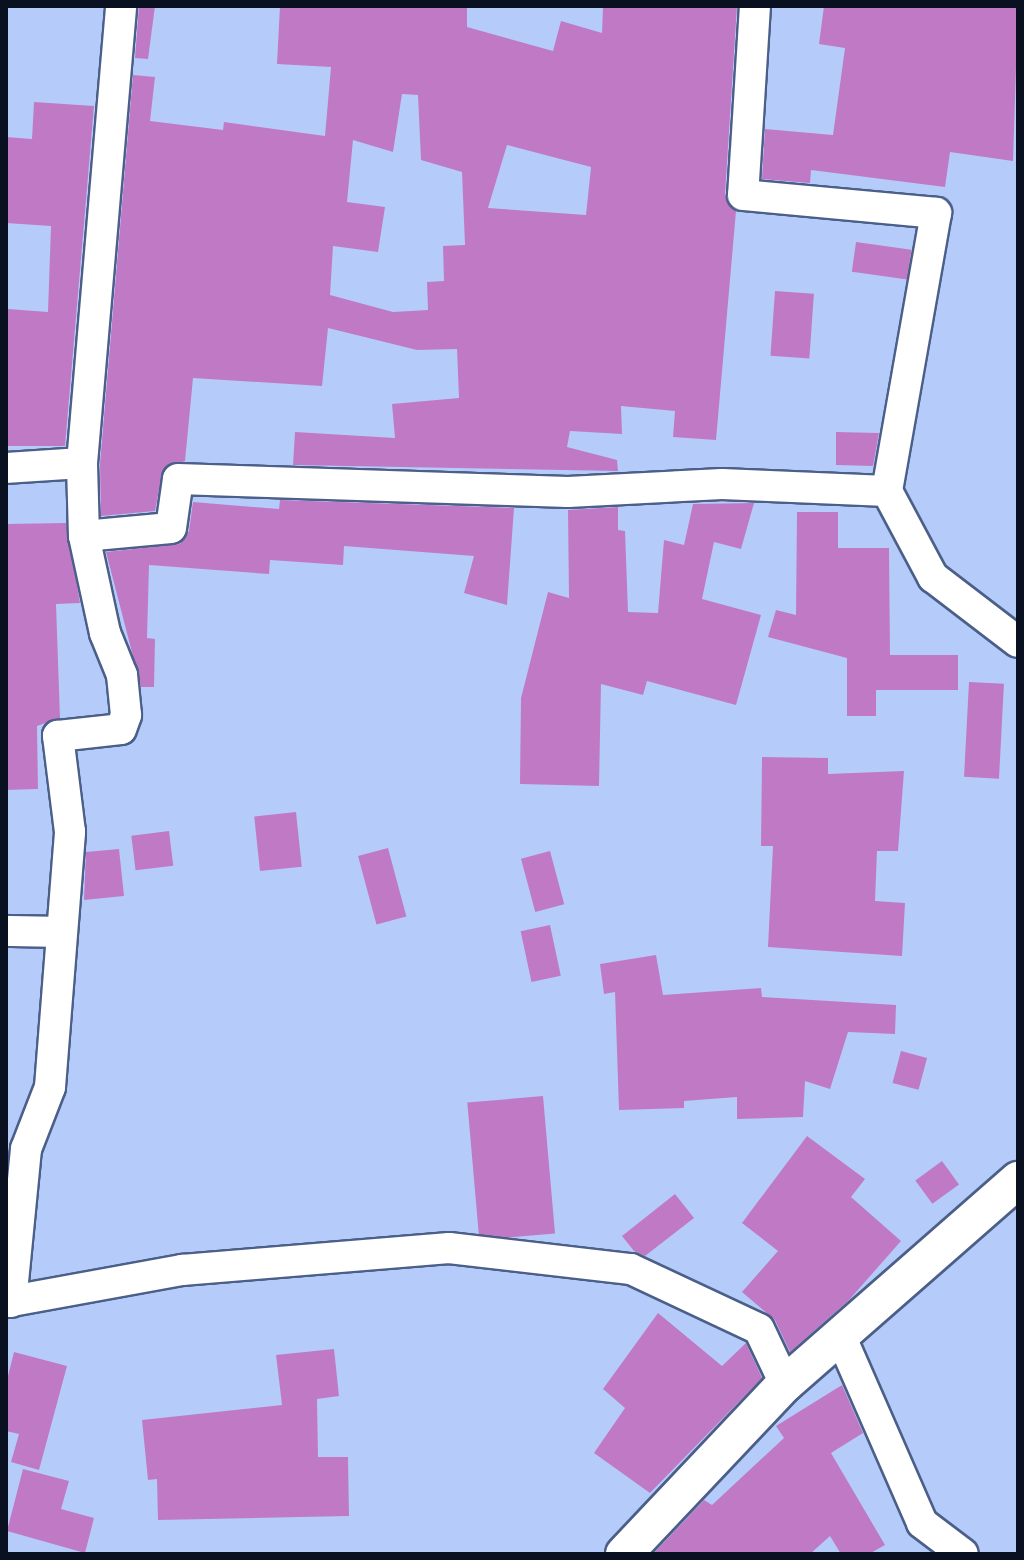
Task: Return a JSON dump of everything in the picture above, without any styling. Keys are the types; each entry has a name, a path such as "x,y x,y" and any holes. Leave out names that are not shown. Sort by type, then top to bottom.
{"street":[{"path":"121,6 82,463 84,536 105,633 122,675 126,715 121,729 58,736 70,832 50,1087 26,1149 8,1302 182,1270 449,1248 631,1269 759,1329 785,1384"},
{"path":"755,6 743,195 936,213 887,491 933,577 1018,642"},
{"path":"6,468 82,463"},
{"path":"84,536 171,528 178,479 568,492 722,484 887,491"},
{"path":"6,931 61,932"},
{"path":"624,1554 785,1384 1018,1180"},
{"path":"840,1335 922,1523 963,1554"}],"building":[{"path":"139,6 155,6 148,59 135,58"},
{"path":"280,6 467,6 467,27 553,51 561,21 602,33 603,6 737,6 725,194 736,211 716,440 673,437 675,411 621,406 622,434 570,431 567,447 617,460 618,471 293,465 295,432 395,438 392,404 459,398 457,349 417,350 328,328 322,386 193,378 185,461 163,469 155,511 101,516 100,464 133,75 155,77 150,121 223,130 224,122 325,136 331,67 277,64","holes":["402,94 418,95 421,160 462,172 465,245 443,246 444,281 427,282 428,310 393,312 330,295 333,246 378,252 385,207 347,202 353,140 393,152","507,145 591,167 586,215 488,208"]},
{"path":"824,6 1018,6 1013,161 950,152 945,187 811,170 810,183 762,179 765,129 833,135 845,48 819,44"},
{"path":"34,102 94,106 65,446 6,446 8,309 48,312 51,226 6,223 6,137 32,139"},
{"path":"856,242 911,250 907,280 852,272"},
{"path":"775,291 814,294 809,359 770,356"},
{"path":"836,432 879,433 873,466 836,465"},
{"path":"280,500 514,508 507,605 464,593 474,556 344,546 343,565 270,560 269,574 149,565 147,638 155,639 154,687 141,687 106,552 180,544 189,531 193,502 279,509"},
{"path":"754,503 741,549 714,542 702,599 761,615 736,705 647,681 643,695 601,684 599,786 520,784 521,698 548,592 569,598 568,510 618,507 618,530 625,531 628,612 658,613 664,540 684,545 693,504"},
{"path":"797,512 838,512 838,548 889,548 890,655 958,655 958,690 876,690 876,716 847,716 847,658 768,637 776,610 796,615"},
{"path":"66,523 80,603 56,604 60,718 37,726 38,789 6,790 6,524"},
{"path":"969,682 1004,684 999,779 964,777"},
{"path":"762,757 828,758 828,774 904,771 898,851 877,851 875,901 905,903 902,956 768,947 773,846 761,846"},
{"path":"296,812 302,867 260,871 254,816"},
{"path":"169,831 173,866 136,870 131,836"},
{"path":"388,848 406,917 376,925 358,856"},
{"path":"119,849 124,896 84,900 86,852"},
{"path":"550,851 564,904 535,912 521,859"},
{"path":"550,925 561,976 531,982 521,931"},
{"path":"656,955 663,995 761,988 762,997 896,1005 895,1034 848,1032 830,1089 805,1081 803,1117 737,1119 737,1097 684,1101 684,1108 619,1110 615,992 604,994 600,964"},
{"path":"901,1051 927,1058 919,1090 892,1083"},
{"path":"543,1096 555,1233 479,1240 467,1103"},
{"path":"807,1136 865,1179 851,1197 901,1241 849,1300 790,1352 775,1320 742,1292 778,1251 742,1223"},
{"path":"942,1161 959,1184 932,1204 915,1180"},
{"path":"675,1194 694,1218 645,1256 634,1251 622,1236"},
{"path":"658,1313 722,1366 746,1343 762,1378 650,1493 594,1453 625,1408 603,1389"},
{"path":"334,1349 339,1396 317,1399 318,1457 348,1457 349,1516 158,1520 157,1479 148,1480 142,1420 282,1405 276,1355"},
{"path":"14,1352 67,1366 39,1470 11,1462 19,1434 6,1431 6,1384"},
{"path":"842,1385 863,1433 831,1453 885,1545 869,1554 841,1554 830,1536 810,1554 653,1554 704,1500 712,1505 784,1438 776,1426"},
{"path":"23,1469 69,1481 61,1509 94,1518 85,1553 7,1531"}]}
